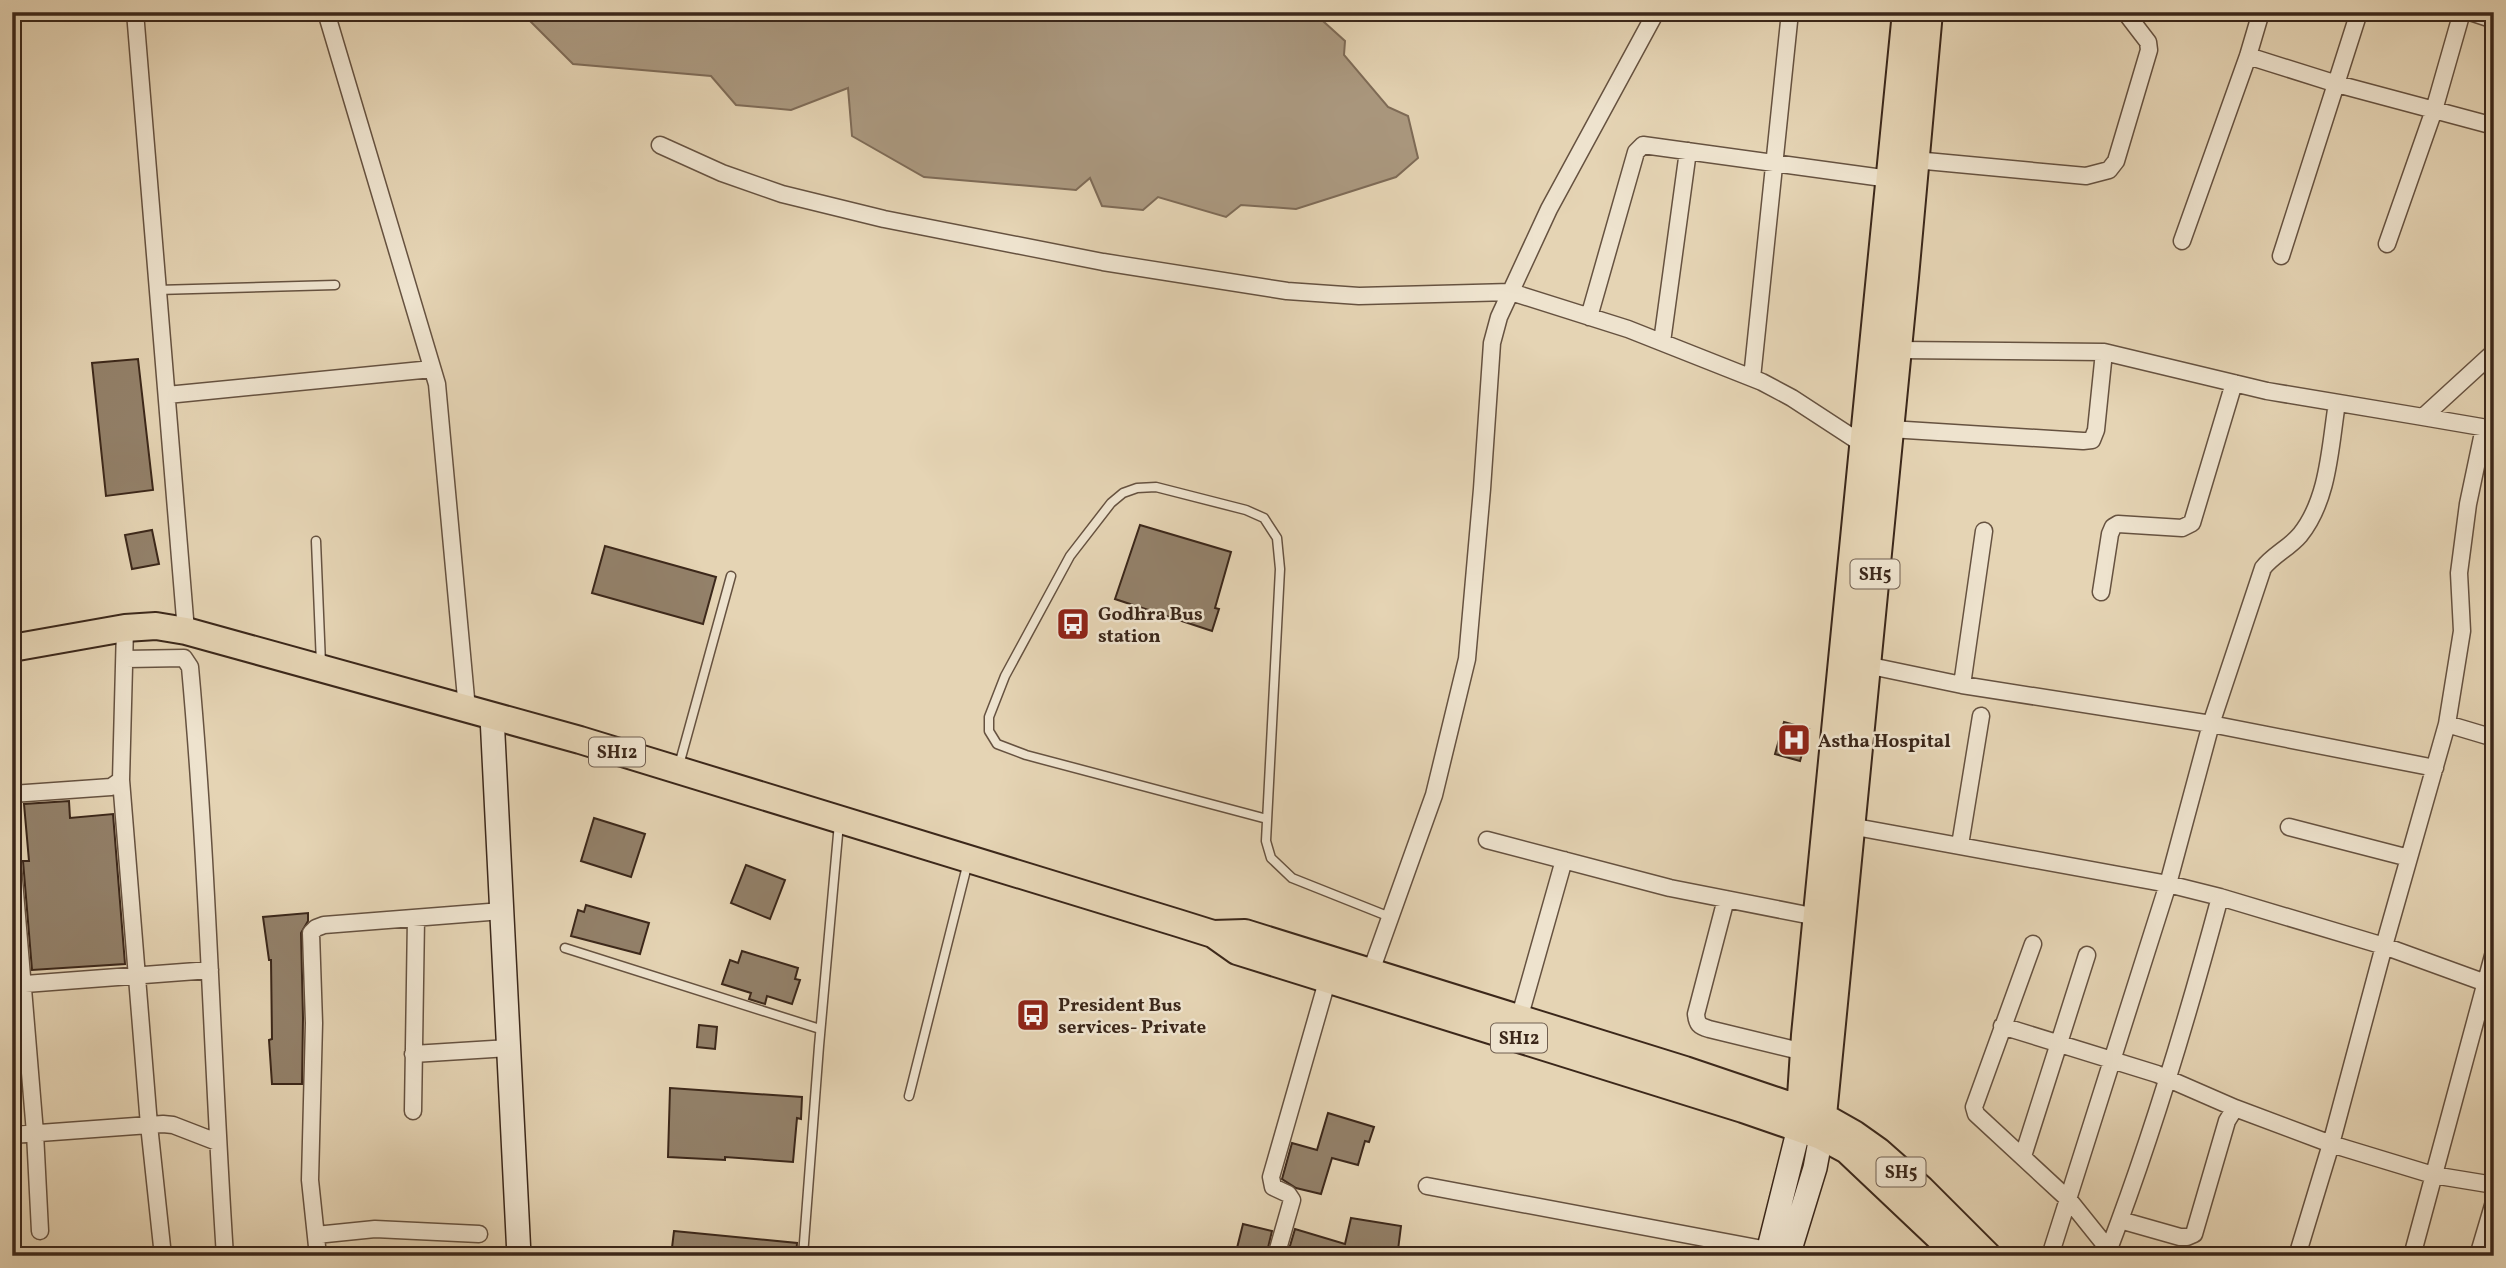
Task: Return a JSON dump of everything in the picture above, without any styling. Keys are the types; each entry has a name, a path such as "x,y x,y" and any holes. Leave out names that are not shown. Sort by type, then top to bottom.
{"main road":[{"name":"SH5","path":"1811,1122 1828,1041 1915,160 1908,13"},
{"name":"SH5","path":"1908,13 1804,1052 1811,1122 1847,1150 1959,1256"},
{"name":"SH12","path":"12,648 125,628 156,626 186,631 479,713 840,819 1213,934 1237,951 1811,1122"},
{"name":"SH12","path":"1213,934 1245,933 1371,971 1672,1066 1811,1122"},
{"name":"SH5","path":"1811,1122 1854,1134 1878,1151 1921,1189 1988,1256"}],"street":[{"path":"135,12 186,631"},
{"path":"326,12 437,384 502,911 519,1256"},
{"path":"1371,971 1434,795 1467,659 1492,343 1499,317 1549,209 1656,12"},
{"path":"1752,377 1790,12"},
{"path":"1915,160 2086,176 2109,170 2116,161 2149,50 2148,42 2125,12"},
{"path":"2182,241 2248,56 2260,12"},
{"path":"2281,256 2359,12"},
{"path":"2387,244 2434,110 2462,12"},
{"path":"2470,12 2494,20"},
{"path":"2248,56 2337,84 2494,126"},
{"path":"660,145 722,173 782,194 884,219 1103,261 1287,291 1359,296 1511,292 1662,342 1752,377 1792,398 1864,445"},
{"path":"1589,317 1636,152 1646,145 1890,179"},
{"path":"1662,342 1688,151"},
{"path":"1898,350 2104,352 2234,383 2489,428 2468,504 2459,573 2462,631 2447,724 2331,1144 2297,1256"},
{"path":"1890,429 2092,440 2096,430 2104,352"},
{"path":"2423,417 2494,352"},
{"path":"167,395 432,369"},
{"path":"2101,592 2113,527 2126,523 2182,528 2192,523 2234,383"},
{"path":"2050,1256 2168,884 2211,724 2263,568 2299,536 2324,486 2337,403"},
{"path":"1962,685 1984,531"},
{"path":"125,628 121,780 149,1125 163,1256"},
{"path":"126,659 184,658 190,667 225,1256"},
{"path":"1866,665 1962,685 2211,724 2435,768"},
{"path":"1960,845 1981,716"},
{"path":"2447,724 2494,738"},
{"path":"12,794 111,787 121,780"},
{"path":"1850,826 2168,884 2384,946 2489,984"},
{"path":"2288,827 2409,858"},
{"path":"1487,840 1670,888 1817,917"},
{"path":"12,856 18,984 35,1133 40,1231"},
{"path":"1519,1019 1564,860"},
{"path":"2111,1252 2185,1027 2220,897"},
{"path":"1726,899 1696,1014 1697,1022 1709,1029 1804,1052"},
{"path":"318,1256 310,1180 314,1023 311,933 324,925 502,911"},
{"path":"413,1111 416,918"},
{"path":"2033,944 1974,1107 1976,1114 2069,1200 2111,1252"},
{"path":"2412,1256 2489,984 2494,952"},
{"path":"2023,1156 2087,955"},
{"path":"18,984 210,970"},
{"path":"1276,1256 1292,1200 1288,1194 1273,1187 1271,1177 1328,978"},
{"path":"2003,1026 2168,1079 2235,1108 2331,1144 2433,1175 2494,1185"},
{"path":"414,1054 509,1048"},
{"path":"2120,1220 2180,1237 2193,1234 2227,1121 2235,1108"},
{"path":"1427,1186 1774,1254 1815,1168 1811,1122"},
{"path":"12,1135 173,1125 217,1142"},
{"path":"2478,1256 2494,1202"},
{"path":"316,1235 375,1230 479,1234"}],"lane":[{"path":"157,290 335,285"},
{"path":"1267,819 1026,755 997,744 989,731 989,717 1005,676 1070,556 1111,503 1123,493 1137,488 1156,487 1246,510 1264,518 1277,538 1280,569 1266,841 1271,858 1292,878 1390,917"},
{"path":"316,541 321,669"},
{"path":"677,770 731,576"},
{"path":"803,1256 820,1029 840,819"},
{"path":"909,1096 969,859"},
{"path":"565,948 820,1029"}],"shaded area":[{"path":"521,12 1313,12 1345,41 1344,55 1388,107 1408,116 1418,158 1396,177 1296,209 1241,205 1226,217 1158,197 1143,210 1102,206 1090,178 1076,190 924,177 852,136 848,88 791,110 736,105 711,76 573,64"}],"building":[{"path":"138,359 153,490 106,496 92,363"},
{"path":"1140,525 1231,552 1215,608 1219,609 1212,631 1115,599"},
{"path":"152,530 159,564 132,569 125,535"},
{"path":"605,546 716,577 703,624 592,593"},
{"path":"1784,722 1809,729 1800,761 1775,754"},
{"path":"69,801 70,818 113,814 125,964 32,970 23,861 29,861 24,804"},
{"path":"594,818 645,834 631,877 581,861"},
{"path":"746,865 785,880 770,919 731,903"},
{"path":"586,905 649,923 640,954 571,936 578,910 584,912"},
{"path":"308,913 308,921 301,933 302,1084 272,1084 269,1040 272,1039 271,960 263,917"},
{"path":"742,951 798,968 795,979 800,980 792,1004 767,996 765,1004 749,999 751,993 722,984 730,960 738,963"},
{"path":"699,1025 717,1027 715,1049 697,1047"},
{"path":"670,1088 802,1097 793,1162 725,1157 725,1160 668,1157"},
{"path":"1328,1113 1374,1127 1369,1142 1365,1141 1358,1165 1332,1158 1321,1194 1296,1188 1282,1179 1292,1143 1317,1150"},
{"path":"1351,1218 1401,1226 1398,1250 1370,1256 1287,1256 1295,1229 1345,1244"},
{"path":"1243,1224 1272,1231 1266,1256 1235,1256"},
{"path":"674,1231 797,1243 796,1256 671,1256"}],"place":[{"name":"Godhra Bus station","path":"1073,624"},
{"name":"Astha Hospital","path":"1794,740"},
{"name":"President Bus services- Private","path":"1033,1015"}]}
